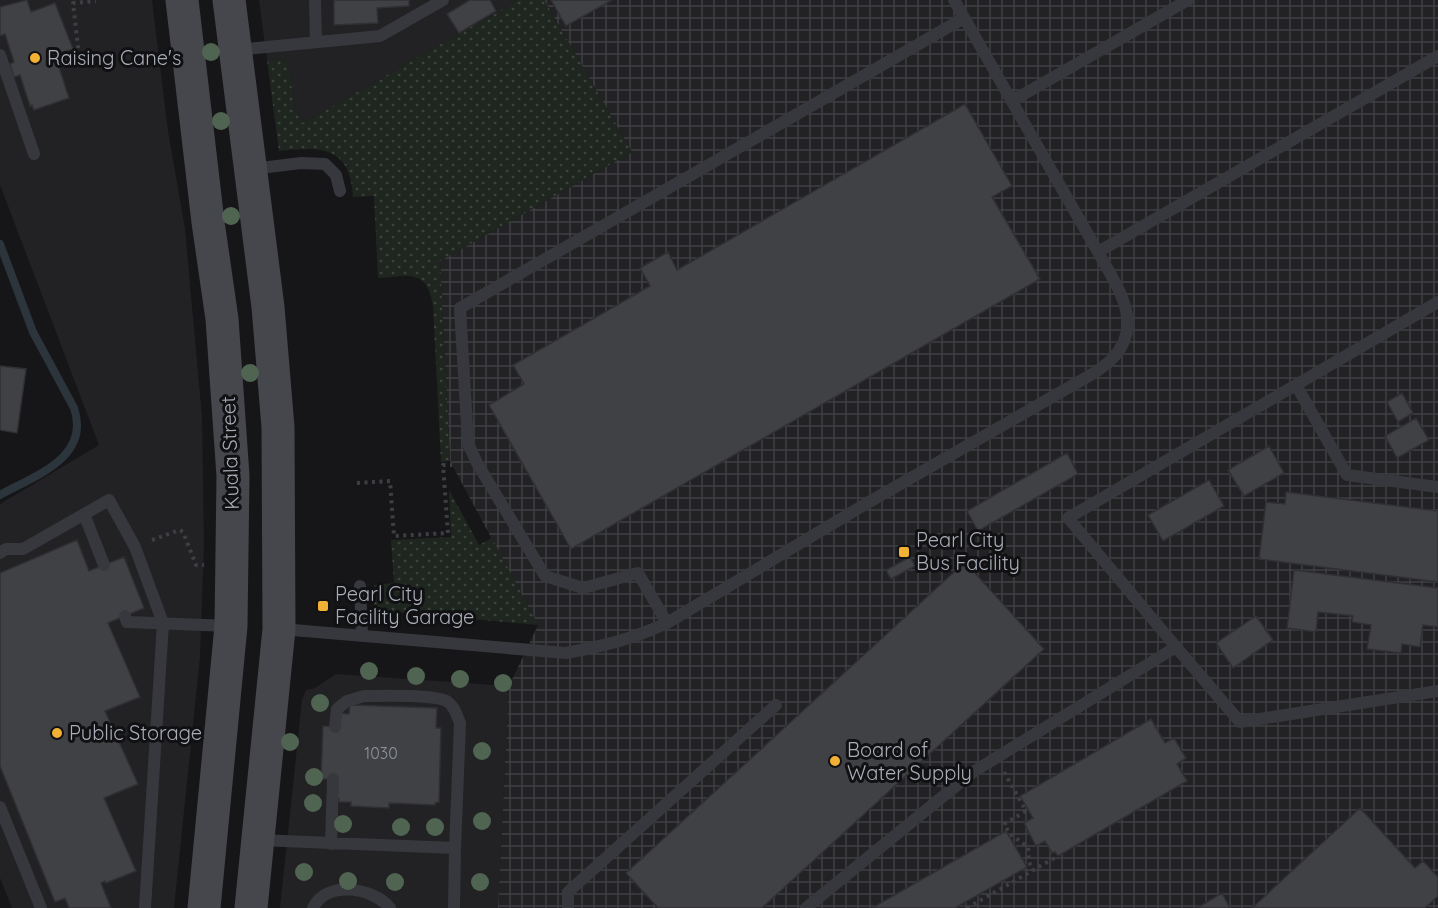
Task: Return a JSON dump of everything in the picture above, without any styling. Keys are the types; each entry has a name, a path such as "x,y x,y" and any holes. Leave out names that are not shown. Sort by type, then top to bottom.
{"main road":[{"name":"Kuala Street","path":"182,0 222,320 233,476 231,626 204,908"},
{"path":"229,0 268,307 278,427 279,629 251,908"},
{"path":"231,626 279,629"}],"lane":[{"path":"315,0 316,42"},
{"path":"236,50 380,36 443,0"},
{"path":"279,629 566,652 633,638 667,623 868,502 1094,373 1113,358 1124,340 1129,321 1125,301 954,0"},
{"path":"1012,101 1188,0"},
{"path":"667,623 638,573 583,588 545,576 477,463 468,442 460,308 964,18"},
{"path":"0,55 34,154"},
{"path":"1098,252 1438,56"},
{"path":"251,170 301,163 325,164 336,175 340,191"},
{"path":"1438,302 1068,518 1240,722 1438,691"},
{"path":"1296,385 1347,475 1438,487"},
{"path":"0,553 6,549 23,549 109,500 135,547 163,623 145,908"},
{"path":"84,514 104,565"},
{"path":"360,586 362,635"},
{"path":"125,616 127,622 231,626"},
{"path":"806,908 974,772 1176,647"},
{"path":"334,727 335,714 341,704 364,696 436,698 448,702 456,712 460,723 454,908"},
{"path":"568,908 568,892 776,705"},
{"path":"331,844 333,779"},
{"path":"0,807 41,908"},
{"path":"258,840 455,848"},
{"path":"313,908 321,897 334,890 368,892 385,902 390,908"}],"path":[{"path":"58,63 80,56 73,3 96,1"},
{"path":"357,483 390,481 393,536 448,533 443,465 452,465"},
{"path":"146,543 180,530 183,532 196,565 208,565"},
{"path":"996,759 1026,811 1004,824 1010,834 1028,847 1029,862 1033,870"},
{"path":"967,908 1058,856"}],"shaded area":[{"path":"0,0 152,0 168,131 185,229 202,417 204,544 200,657 174,908 12,908 0,878 0,504 99,445 0,185"},
{"path":"259,0 518,0 303,123 295,109 288,63 283,59 267,60"},
{"path":"518,0 544,0 632,152 440,261 450,461 441,462 433,306 430,294 426,285 415,277 378,278 374,196 353,197 351,180 340,159 320,150 279,151 267,60 283,59 288,63 295,109 303,123"},
{"path":"544,0 1438,0 1438,908 498,908 509,686 538,625 450,461 440,261 632,152"},
{"path":"449,490 479,545 492,538 538,625 374,610 374,585 394,583 391,540 451,537"},
{"path":"336,674 509,686 498,908 280,908 302,700 306,690 315,688"}],"building":[{"name":"Raising Cane's","path":"27,0 31,12 55,3 73,49 55,55 69,98 34,110 32,105 30,106 20,75 14,77 10,64 14,62 5,34 0,36 0,7"},
{"path":"334,0 409,0 409,6 377,8 378,23 334,25"},
{"path":"470,0 490,0 496,11 459,33 447,14"},
{"path":"551,0 612,0 566,26"},
{"path":"965,104 1012,186 992,197 1040,279 571,549 489,405 524,384 513,365 650,286 640,268 668,252 677,270"},
{"path":"0,366 26,369 17,433 0,430"},
{"path":"1402,393 1413,413 1398,422 1387,402"},
{"path":"1416,418 1429,440 1397,458 1385,436"},
{"path":"1269,446 1284,473 1244,496 1228,470"},
{"path":"1067,453 1078,474 978,531 967,511"},
{"path":"1209,480 1224,506 1163,541 1148,515"},
{"path":"1286,492 1438,511 1438,582 1259,559 1266,502 1285,504"},
{"name":"Public Storage","path":"77,540 89,571 124,557 144,608 108,623 140,697 105,711 138,784 104,798 136,871 101,883 111,908 69,908 65,898 55,902 0,766 0,573"},
{"path":"910,557 915,566 891,579 886,570"},
{"name":"Board of Water Supply","path":"965,562 1044,649 762,908 658,908 626,873"},
{"path":"1294,570 1438,588 1438,627 1423,625 1420,647 1402,644 1401,653 1367,649 1371,625 1352,622 1353,616 1318,612 1316,632 1287,628"},
{"path":"1256,616 1273,640 1233,668 1216,643"},
{"path":"350,705 437,708 436,728 441,728 439,802 435,805 389,803 389,808 351,806 351,802 339,802 339,799 335,799 336,779 321,779 323,726 337,727 337,713 349,714"},
{"path":"1151,719 1165,743 1174,738 1186,758 1177,764 1187,781 1058,856 1055,852 1052,853 1045,841 1036,846 1024,823 1033,818 1020,796"},
{"path":"1360,808 1415,868 1423,861 1438,877 1438,896 1425,908 1252,908"},
{"path":"1006,831 1027,867 955,908 872,908"},
{"path":"1222,893 1230,908 1197,908"}],"waterway":[{"path":"0,244 33,332 74,408 77,425 74,440 67,452 56,463 0,495"}],"place":[{"name":"Raising Cane's","path":"35,58"},
{"name":"Pearl City Bus Facility","path":"904,552"},
{"name":"Pearl City Facility Garage","path":"323,606"},
{"name":"Public Storage","path":"57,733"},
{"name":"Board of Water Supply","path":"835,761"}]}
